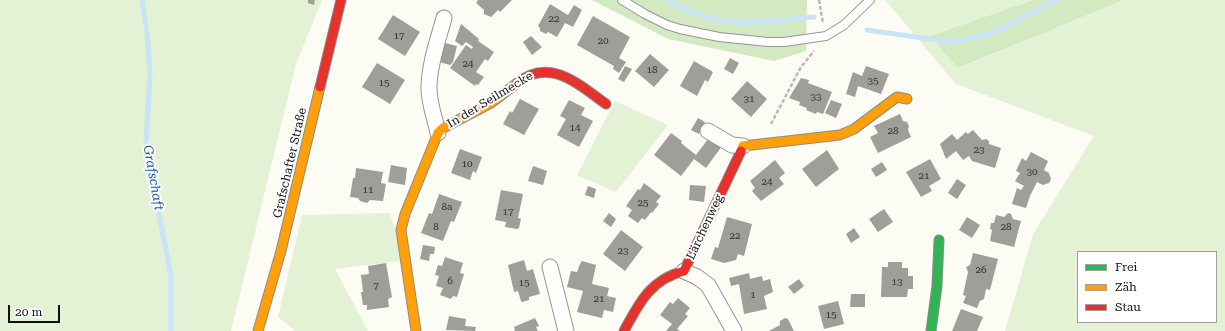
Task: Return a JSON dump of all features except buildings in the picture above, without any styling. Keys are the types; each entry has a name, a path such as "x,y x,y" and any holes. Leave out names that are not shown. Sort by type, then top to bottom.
{"street":[{"name":"Grafschafter Straße","path":"258,331 281,251 341,0"},
{"name":"In der Seilmecke","path":"438,133 429,85 432,65 444,18"},
{"name":"In der Seilmecke","path":"416,331 401,230 405,214 438,133 443,128 497,99 526,76 540,71 548,71 566,78 586,89 606,104"},
{"path":"708,131 732,145 743,146 840,135 854,130 896,97 907,99"},
{"name":"Lärchenweg","path":"624,331 645,296 655,286 672,274 684,271 743,146"},
{"path":"931,331 937,286 939,240"},
{"path":"550,266 566,331"},
{"path":"684,271 697,277 708,285 734,331"}],"lane":[{"path":"622,0 667,25 686,31 751,41 776,42 815,39 826,36 844,25 870,0"}],"path":[{"path":"759,145 801,67 826,36 819,0"}],"green space":[{"path":"0,0 322,0 296,64 231,331 0,331"},
{"path":"592,0 807,0 806,51 774,61 668,39"},
{"path":"885,0 1033,0 930,36 959,68 1124,0 1225,0 1225,331 1005,331 1033,234 1094,136 956,84"},
{"path":"1033,0 1124,0 958,68 930,36"},
{"path":"615,101 668,125 616,192 577,175"},
{"path":"389,213 396,230 400,261 335,269 368,331 296,331 278,317 302,215"}],"waterway":[{"name":"Grafschaft","path":"142,0 147,33 150,74 146,142 151,177 171,276 171,331"},
{"path":"667,0 699,14 729,22 753,22 814,17"},
{"path":"867,30 951,42 992,33 1057,0"}],"traffic: fast":[{"path":"931,331 937,286 939,240"}],"traffic: slow":[{"path":"416,331 401,230 405,214 438,133 443,128 491,103 516,84"},
{"path":"258,331 281,251 320,87"},
{"path":"741,151 743,146 840,135 854,129 897,97 907,99"}],"traffic: jam":[{"path":"320,87 341,0"},
{"path":"516,84 528,76 540,72 552,73 563,76 585,88 606,104"},
{"path":"624,331 635,311 654,286 663,280 684,271 741,151"}]}
